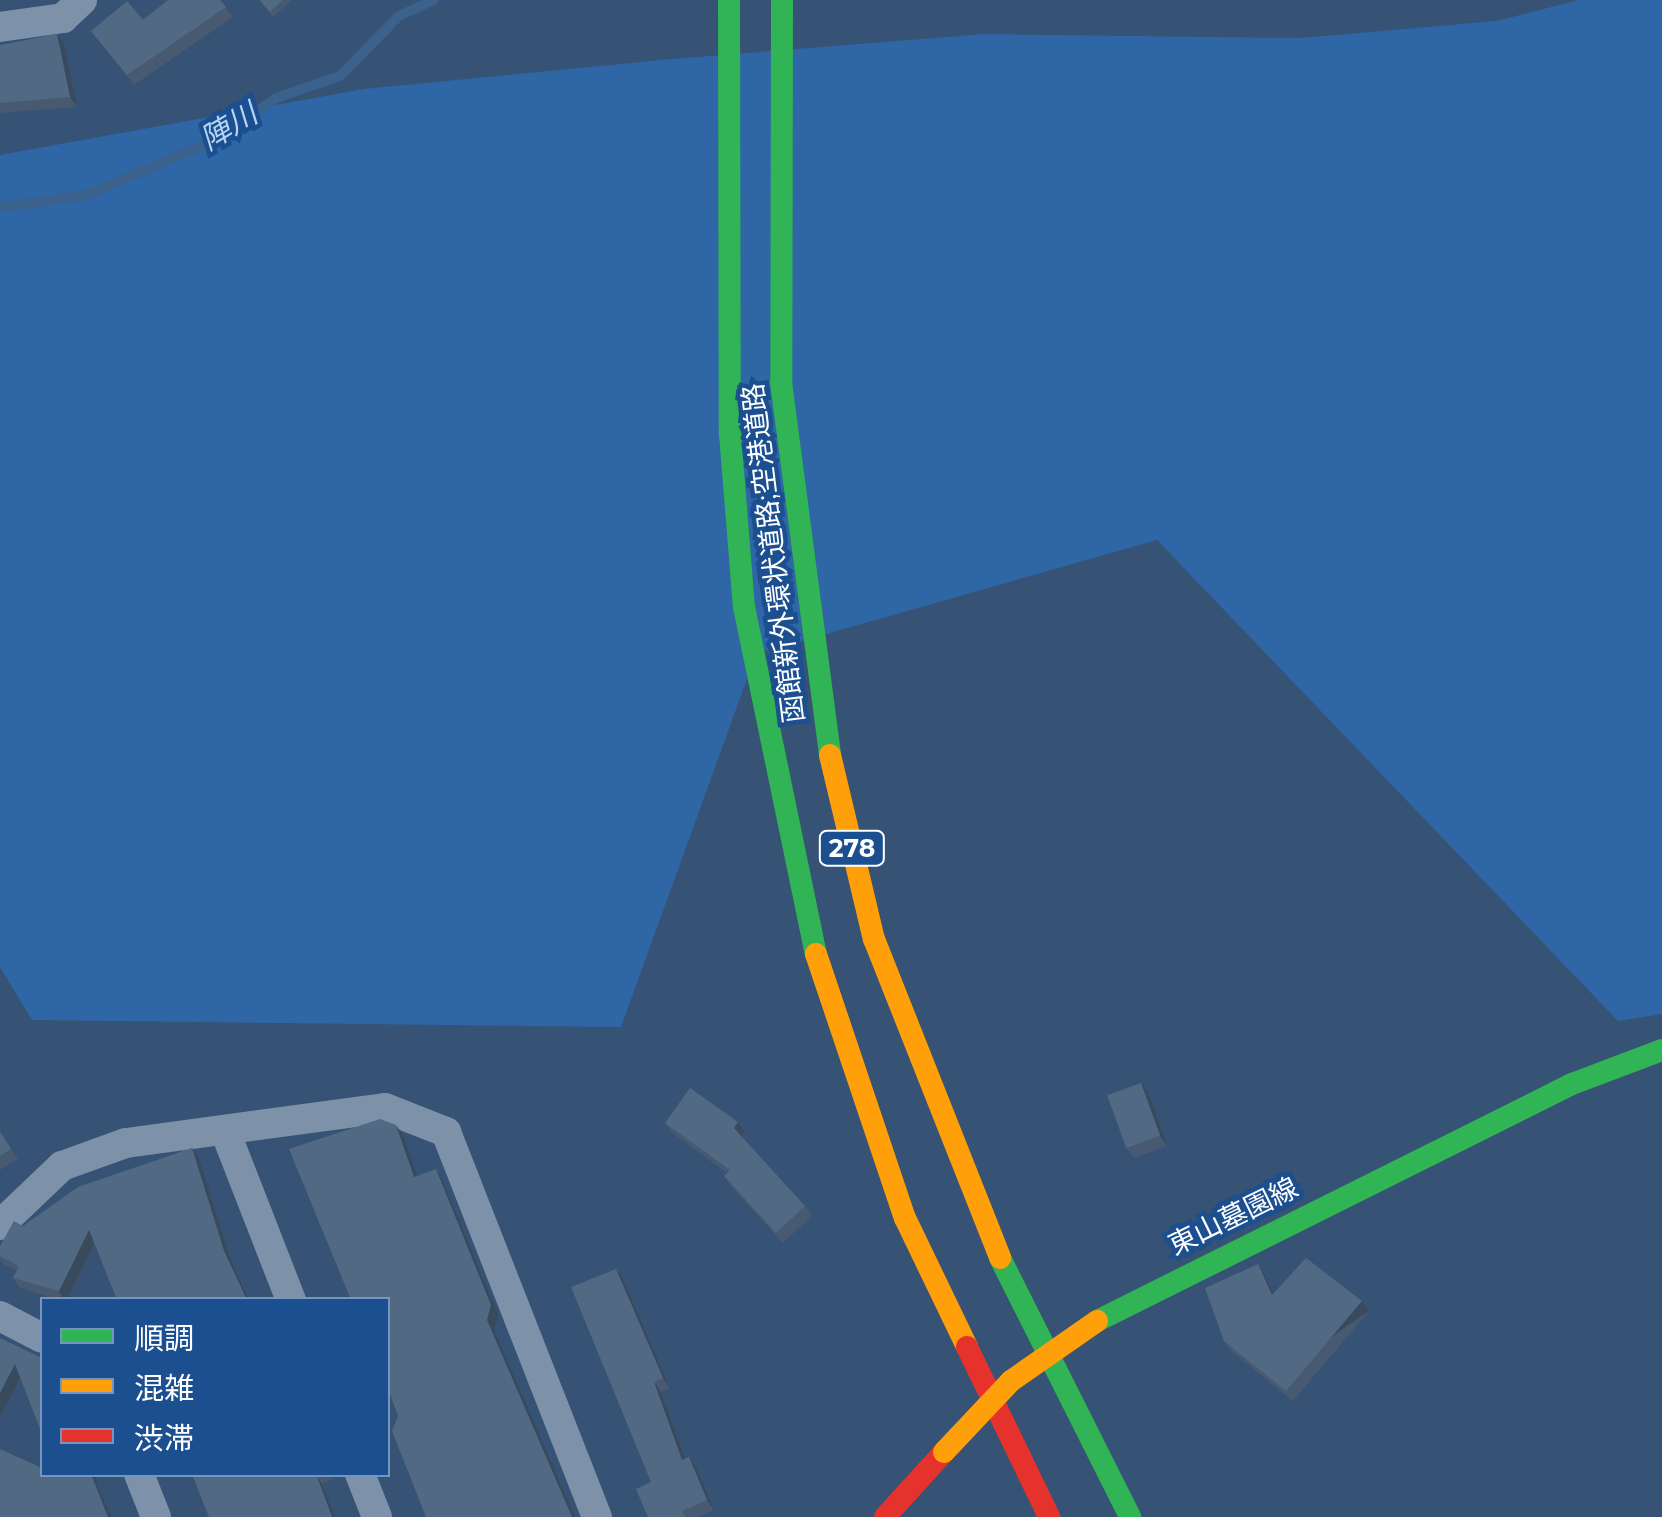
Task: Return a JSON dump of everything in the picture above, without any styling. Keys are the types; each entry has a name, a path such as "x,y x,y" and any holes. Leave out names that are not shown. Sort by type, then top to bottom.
{"main road":[{"name":"函館新外環状道路;空港道路","path":"728,0 730,434 744,607 803,914 904,1218 1049,1517"},
{"name":"函館新外環状道路;空港道路","path":"782,0 781,382 814,677 874,938 972,1198 1076,1425 1130,1517"},
{"name":"東山墓園線","path":"885,1517 1011,1381 1097,1321 1572,1084 1662,1050"}],"street":[{"path":"0,27 63,18 82,0"},
{"path":"0,1225 40,1181 86,1155 385,1108 446,1132 597,1517"},
{"path":"225,1132 290,1297"},
{"path":"0,1316 40,1337"},
{"path":"140,1477 156,1517"},
{"path":"361,1477 377,1517"}],"shaded area":[{"path":"1579,0 1662,0 1662,1014 1618,1021 1157,540 756,654 621,1027 32,1020 0,967 0,155 364,89 984,34 1301,38 1496,21"}],"building":[{"path":"168,0 220,0 226,7 127,75 91,31 127,1 143,20"},
{"path":"260,0 283,0 270,12"},
{"path":"57,34 70,97 0,103 0,45"},
{"path":"1141,1083 1160,1136 1126,1148 1107,1095"},
{"path":"690,1088 738,1122 734,1128 805,1206 776,1233 724,1176 730,1170 665,1123"},
{"path":"380,1119 396,1125 414,1177 436,1169 491,1305 487,1320 572,1517 426,1517 392,1431 398,1416 390,1394 390,1297 350,1297 289,1149"},
{"path":"0,1132 11,1149 0,1156"},
{"path":"192,1148 224,1251 246,1297 116,1297 89,1230 59,1291 13,1278 19,1266 0,1256 0,1246 14,1221 23,1226 78,1187"},
{"path":"1306,1258 1362,1301 1286,1391 1224,1341 1205,1288 1258,1264 1272,1295"},
{"path":"616,1269 663,1378 654,1382 682,1460 689,1457 707,1500 682,1511 685,1517 648,1517 636,1489 651,1482 571,1287"},
{"path":"0,1338 40,1357 40,1429 15,1364 0,1393"},
{"path":"0,1449 40,1467 40,1477 92,1477 108,1517 0,1517"},
{"path":"193,1477 317,1477 332,1517 209,1517"}],"waterway":[{"name":"陣川","path":"0,207 86,195 218,139 276,98 340,76 399,16 433,0"}],"traffic: fast":[{"path":"729,0 730,434 744,607 816,954"},
{"path":"782,0 781,382 830,755"},
{"path":"1097,1321 1572,1084 1662,1050"},
{"path":"1000,1258 1130,1517"}],"traffic: slow":[{"path":"830,755 874,939 1000,1258"},
{"path":"816,954 905,1218 967,1347"},
{"path":"944,1452 1011,1381 1097,1321"}],"traffic: jam":[{"path":"967,1347 1049,1517"},
{"path":"885,1517 944,1452"}]}
